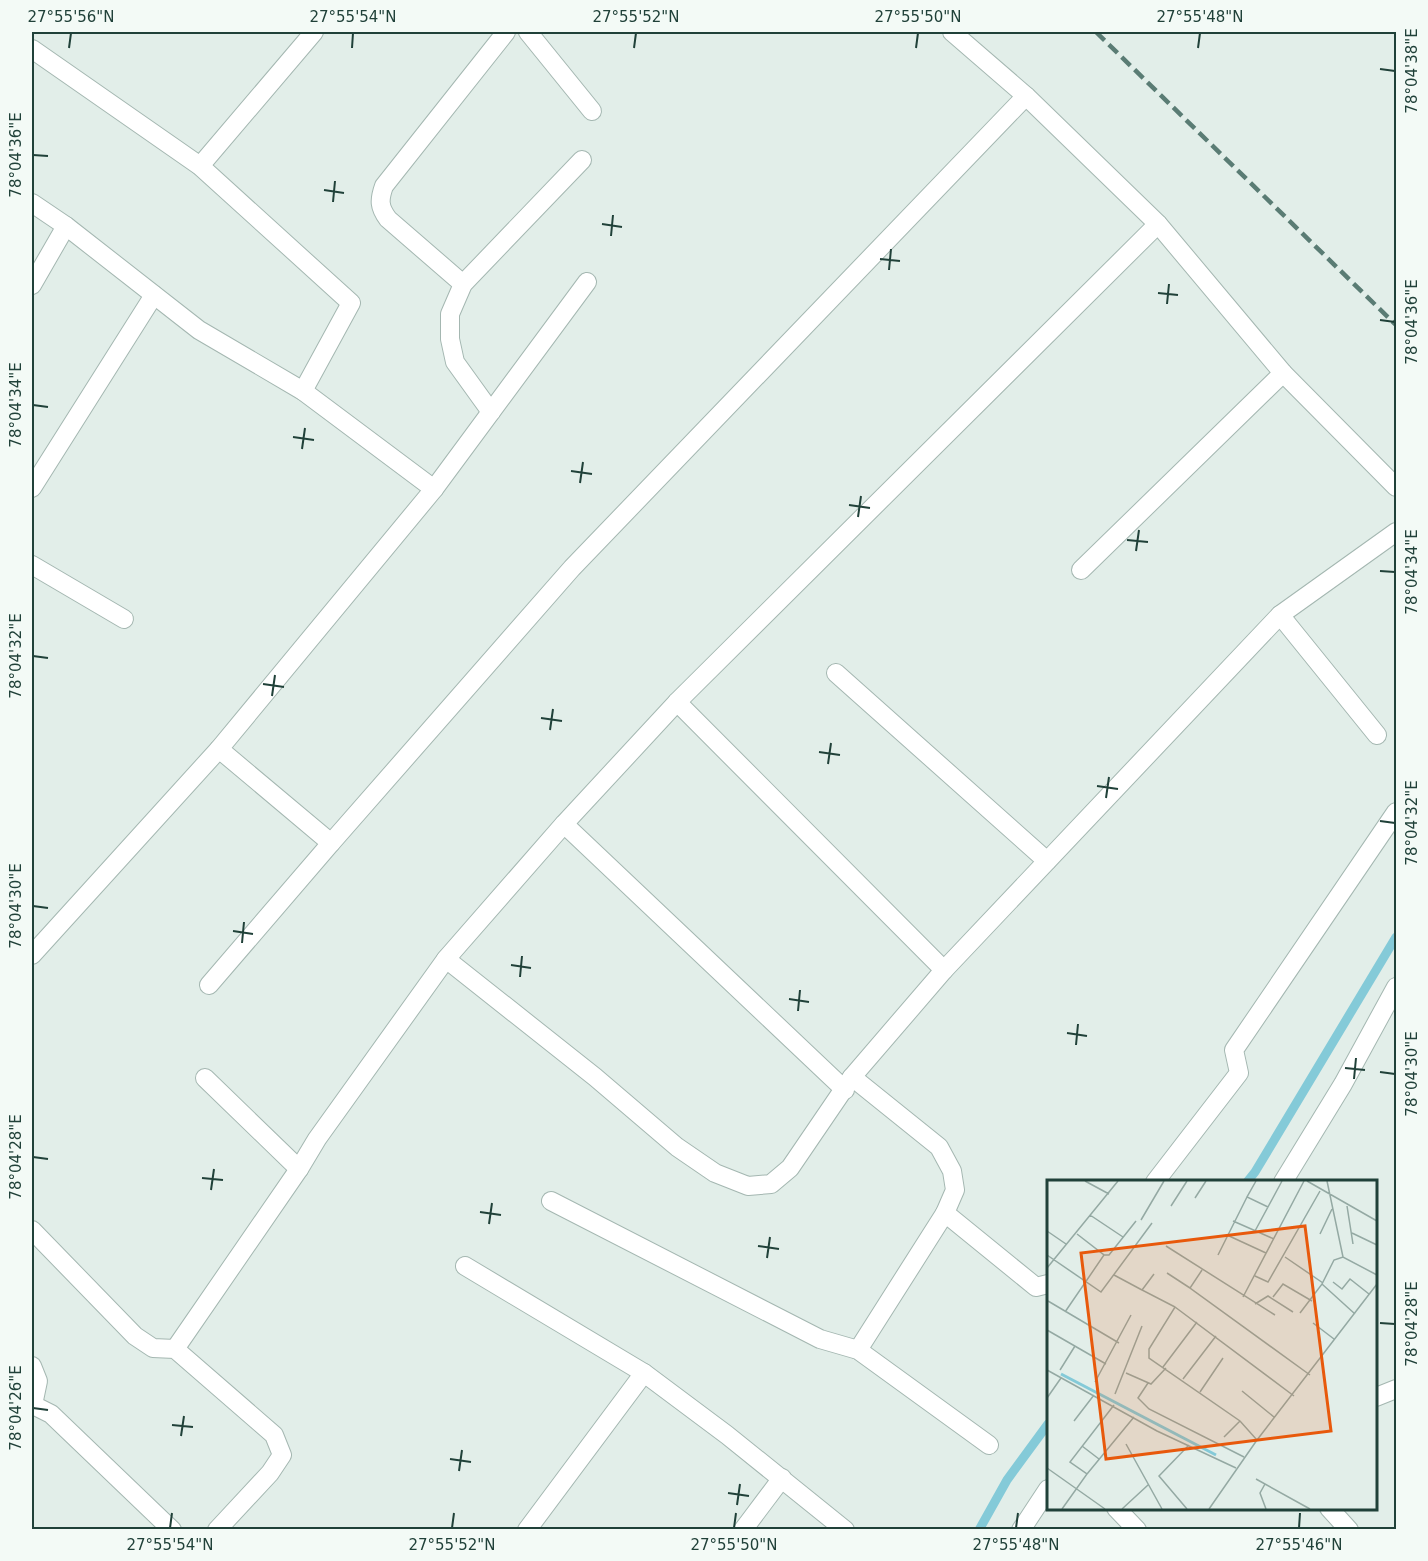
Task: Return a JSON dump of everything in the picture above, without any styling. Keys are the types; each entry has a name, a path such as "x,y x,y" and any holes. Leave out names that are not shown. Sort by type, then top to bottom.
{"street":[{"path":"200,166 314,32"},
{"path":"463,284 388,219 381,209 379,200 384,186 506,32"},
{"path":"528,32 592,111"},
{"path":"952,32 1026,96 1158,224 1283,373 1396,487"},
{"path":"32,49 200,166 351,303 303,391"},
{"path":"209,986 572,568 1026,96"},
{"path":"491,412 455,362 450,339 450,314 463,284 582,160"},
{"path":"32,203 66,226 199,330 303,391 434,489"},
{"path":"175,1349 318,1139 446,959 564,824 677,702 1158,224"},
{"path":"32,285 66,226"},
{"path":"32,955 219,749 434,489 587,282"},
{"path":"32,488 153,295"},
{"path":"1081,570 1283,373"},
{"path":"446,959 595,1077 677,1147 715,1173 748,1186 771,1184 790,1168 849,1083 944,970 1280,615 1396,532"},
{"path":"32,565 124,620"},
{"path":"1280,615 1377,735"},
{"path":"836,673 1047,861"},
{"path":"677,702 944,970"},
{"path":"219,749 331,843"},
{"path":"1157,1180 1239,1073 1234,1050 1396,812"},
{"path":"564,824 849,1083 939,1147 952,1171 955,1190 945,1213 858,1350"},
{"path":"1284,1180 1343,1084 1396,987"},
{"path":"205,1078 299,1169"},
{"path":"551,1202 820,1339 858,1350 988,1445"},
{"path":"945,1213 1036,1287 1047,1284"},
{"path":"32,1230 135,1336 153,1348 175,1349 274,1435 282,1455 270,1473 217,1530"},
{"path":"465,1266 644,1373 782,1478 845,1530"},
{"path":"32,1366 38,1381 32,1405 51,1414 172,1530"},
{"path":"527,1530 644,1373"},
{"path":"1377,1397 1396,1389"},
{"path":"743,1530 782,1478"},
{"path":"1021,1530 1047,1491"},
{"path":"1117,1510 1137,1530"},
{"path":"1330,1510 1349,1530"}],"waterway":[{"path":"1249,1180 1396,937"},
{"path":"979,1530 1007,1480 1047,1425"}],"railway":[{"path":"1096,32 1396,325"}]}
